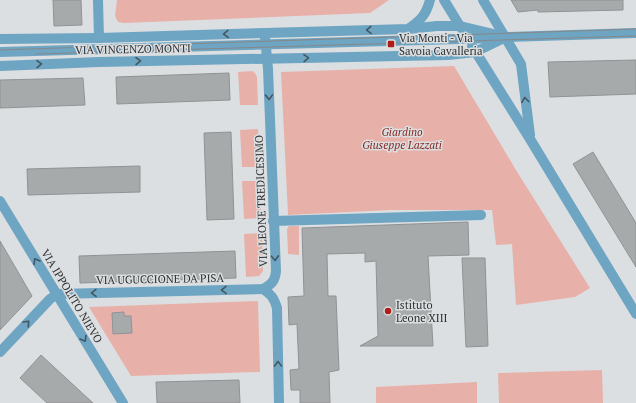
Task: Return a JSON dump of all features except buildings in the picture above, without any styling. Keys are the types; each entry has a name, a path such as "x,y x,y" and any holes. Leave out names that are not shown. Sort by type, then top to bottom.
{"street":[{"path":"98,0 99,38"},
{"path":"408,29 420,20 427,11 430,0"},
{"path":"444,0 636,314"},
{"path":"483,0 521,64 530,139"},
{"name":"VIA VINCENZO MONTI","path":"0,39 99,38 408,29 437,26 460,26 506,37 636,33"},
{"path":"265,33 267,58"},
{"path":"0,52 506,37"},
{"name":"VIA VINCENZO MONTI","path":"0,66 99,62 448,55 475,52 506,37"},
{"name":"VIA LEONE TREDICESIMO","path":"263,289 270,285 275,279 276,271 267,58"},
{"name":"VIA IPPOLITO NIEVO","path":"0,201 123,403"},
{"path":"273,221 481,214"},
{"path":"263,289 271,294 275,300 277,308 279,403"},
{"name":"VIA UGUCCIONE DA PISA","path":"57,294 263,289"},
{"path":"0,352 50,299 57,294"}],"green space":[{"path":"117,0 389,0 370,13 124,23 118,22 115,16"},
{"name":"Giardino Giuseppe Lazzati","path":"454,66 516,170 590,288 575,297 516,305 512,244 496,245 492,210 391,210 288,215 281,72"},
{"path":"252,71 257,77 258,105 240,105 238,72"},
{"path":"258,129 260,167 242,167 240,130"},
{"path":"242,181 260,181 261,218 244,219"},
{"path":"289,226 299,226 299,255 288,254 287,229"},
{"path":"262,233 263,271 259,276 246,277 244,234"},
{"path":"258,301 260,372 131,376 89,307"},
{"path":"602,370 603,403 499,403 498,373"},
{"path":"477,382 477,403 376,403 376,387"}],"tram line":[{"path":"0,50 636,29"},
{"path":"36,54 636,36"}],"place":[{"name":"Via Monti - Via Savoia Cavalleria","path":"391,44"},
{"name":"Istituto Leone XIII","path":"388,311"}]}
